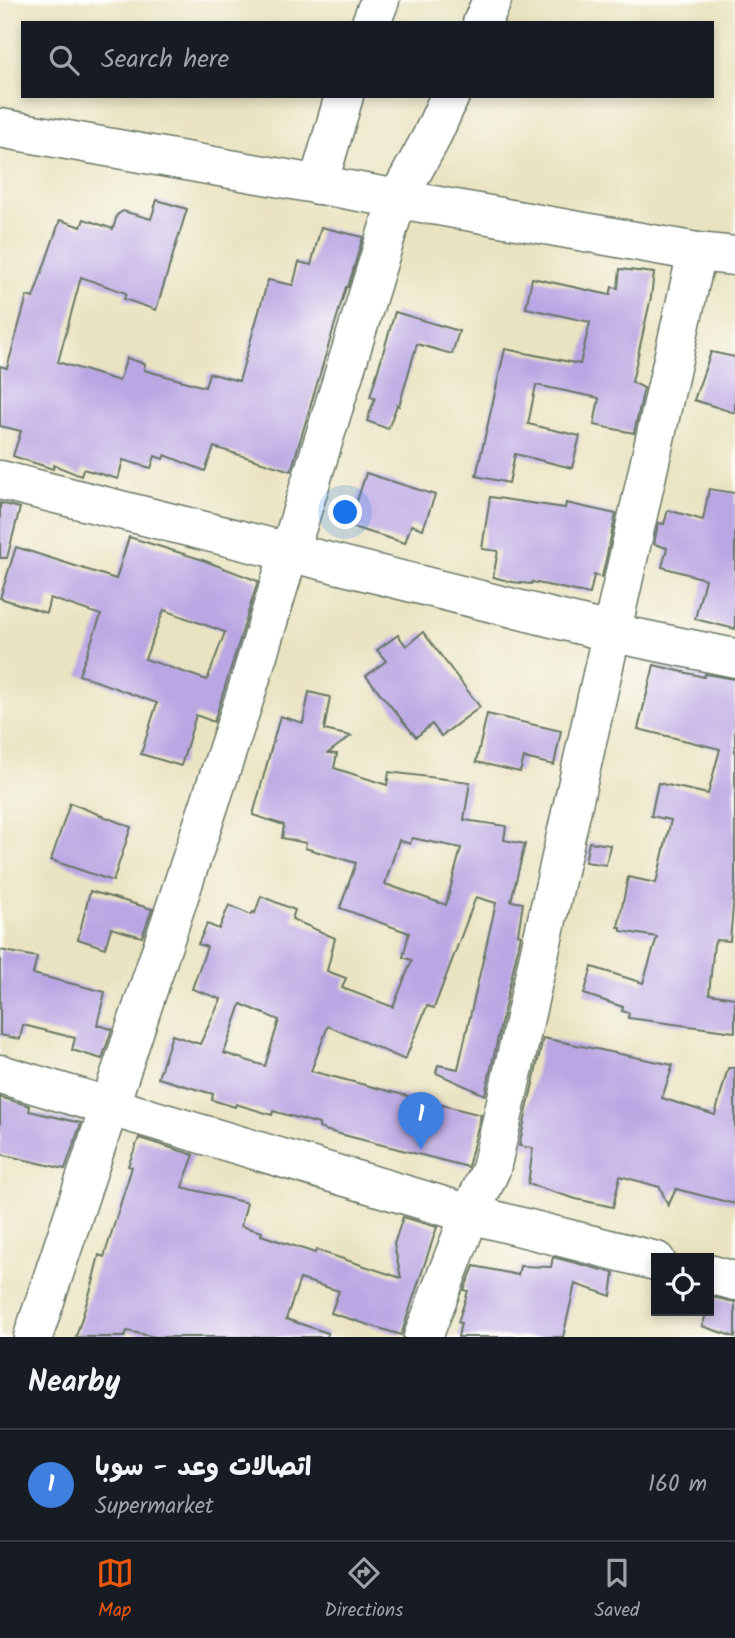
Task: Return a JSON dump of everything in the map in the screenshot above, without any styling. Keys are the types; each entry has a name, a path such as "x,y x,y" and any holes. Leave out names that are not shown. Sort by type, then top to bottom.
{"street":[{"path":"373,21 380,0"},
{"path":"483,21 492,0"},
{"path":"317,186 343,98"},
{"path":"33,1337 200,837 397,200 430,140 449,98"},
{"path":"0,128 397,200 698,252 735,256"},
{"path":"423,1337 470,1214 491,1169 698,252"},
{"path":"0,480 612,633 735,658"},
{"path":"0,1074 470,1214 651,1260"},
{"path":"714,1275 735,1281"}],"building":[{"path":"157,200 187,209 156,310 124,299 126,293 81,277 58,362 119,381 127,358 145,364 144,370 205,387 209,373 239,381 268,280 293,285 299,262 311,265 321,227 363,237 291,471 214,447 205,471 165,455 163,459 155,456 151,468 123,460 118,479 83,469 81,476 54,465 53,469 13,456 21,431 0,426 0,366 7,368 27,296 33,298 60,220 81,227 84,219 113,229 117,215 123,211 151,219"},
{"path":"620,269 654,273 632,382 644,388 634,433 594,425 599,398 536,385 528,424 580,436 572,468 515,454 509,483 476,476 505,349 580,364 590,322 526,308 532,278 610,295 612,287 618,288"},
{"path":"395,312 459,331 452,354 417,344 399,406 397,405 388,429 367,421 375,398 370,397"},
{"path":"711,352 735,357 735,413 694,400"},
{"path":"366,473 435,495 423,529 411,525 405,543 349,526"},
{"path":"709,489 735,493 735,629 695,619 705,579 662,567 667,548 654,544 658,523 664,524 668,510 703,520"},
{"path":"490,497 565,508 566,503 616,514 602,577 594,575 590,594 493,577 498,551 482,549"},
{"path":"0,503 20,508 7,558 0,558"},
{"path":"129,537 258,581 214,722 196,715 181,766 141,754 157,703 79,675 101,615 50,598 46,613 0,598 16,547 116,579","holes":["164,610 225,632 207,680 145,659"]},
{"path":"423,632 480,707 441,736 432,724 416,737 366,676 386,661 377,650 398,635 406,646"},
{"path":"654,665 704,677 705,674 735,679 735,885 730,941 716,940 714,944 709,994 735,998 735,1032 628,1018 629,1013 622,1011 623,1007 584,994 592,967 643,983 657,937 621,931 621,927 618,927 628,877 656,883 671,820 651,816 658,783 708,794 720,749 638,729"},
{"path":"309,692 330,697 324,730 351,736 328,753 337,754 334,768 387,785 389,772 470,782 464,820 506,826 504,840 525,844 511,901 523,903 518,934 521,935 485,1095 436,1073 438,1065 458,1069 496,903 476,897 434,1008 427,1006 405,1060 328,1026 311,1071 481,1115 468,1167 328,1131 319,1128 319,1124 273,1111 272,1115 236,1104 235,1107 212,1100 213,1094 158,1078 172,1035 200,1044 221,999 192,989 207,947 198,944 207,924 219,929 229,905 251,915 255,913 261,896 295,910 292,919 335,938 327,971 346,978 342,988 393,1007 412,960 403,957 409,933 340,908 356,863 305,848 306,843 282,838 284,825 253,815 280,716 303,723","holes":["412,838 461,848 446,905 385,884 399,840 410,844","241,1004 279,1020 265,1066 224,1053"]},
{"path":"487,714 561,731 554,765 524,758 520,772 476,762"},
{"path":"70,803 131,827 113,881 51,860"},
{"path":"589,842 610,845 606,865 585,862"},
{"path":"90,891 152,909 142,937 111,928 105,948 78,939"},
{"path":"0,950 37,957 33,974 105,992 97,1025 112,1029 102,1059 72,1050 75,1038 23,1025 20,1039 0,1035"},
{"path":"543,1038 673,1065 662,1098 715,1115 728,1068 735,1068 735,1204 676,1189 668,1206 660,1187 620,1176 613,1207 528,1184 533,1148 519,1146"},
{"path":"0,1097 30,1106 29,1111 81,1123 65,1169 0,1154"},
{"path":"139,1138 194,1155 182,1187 247,1203 241,1226 315,1253 316,1250 401,1278 394,1244 403,1217 437,1227 401,1335 331,1313 339,1291 300,1279 286,1319 328,1333 327,1337 155,1337 127,1331 125,1337 76,1337 99,1255 104,1257 132,1167 128,1166"},
{"path":"553,1257 614,1273 611,1296 575,1284 563,1337 458,1337 461,1323 458,1322 468,1291 464,1290 474,1266 518,1275 520,1266 551,1267"},
{"path":"714,1297 735,1302 735,1337 702,1326 705,1316 714,1316"}],"place":[{"name":"اتصالات وعد - سوبا","path":"421,1150"}]}
